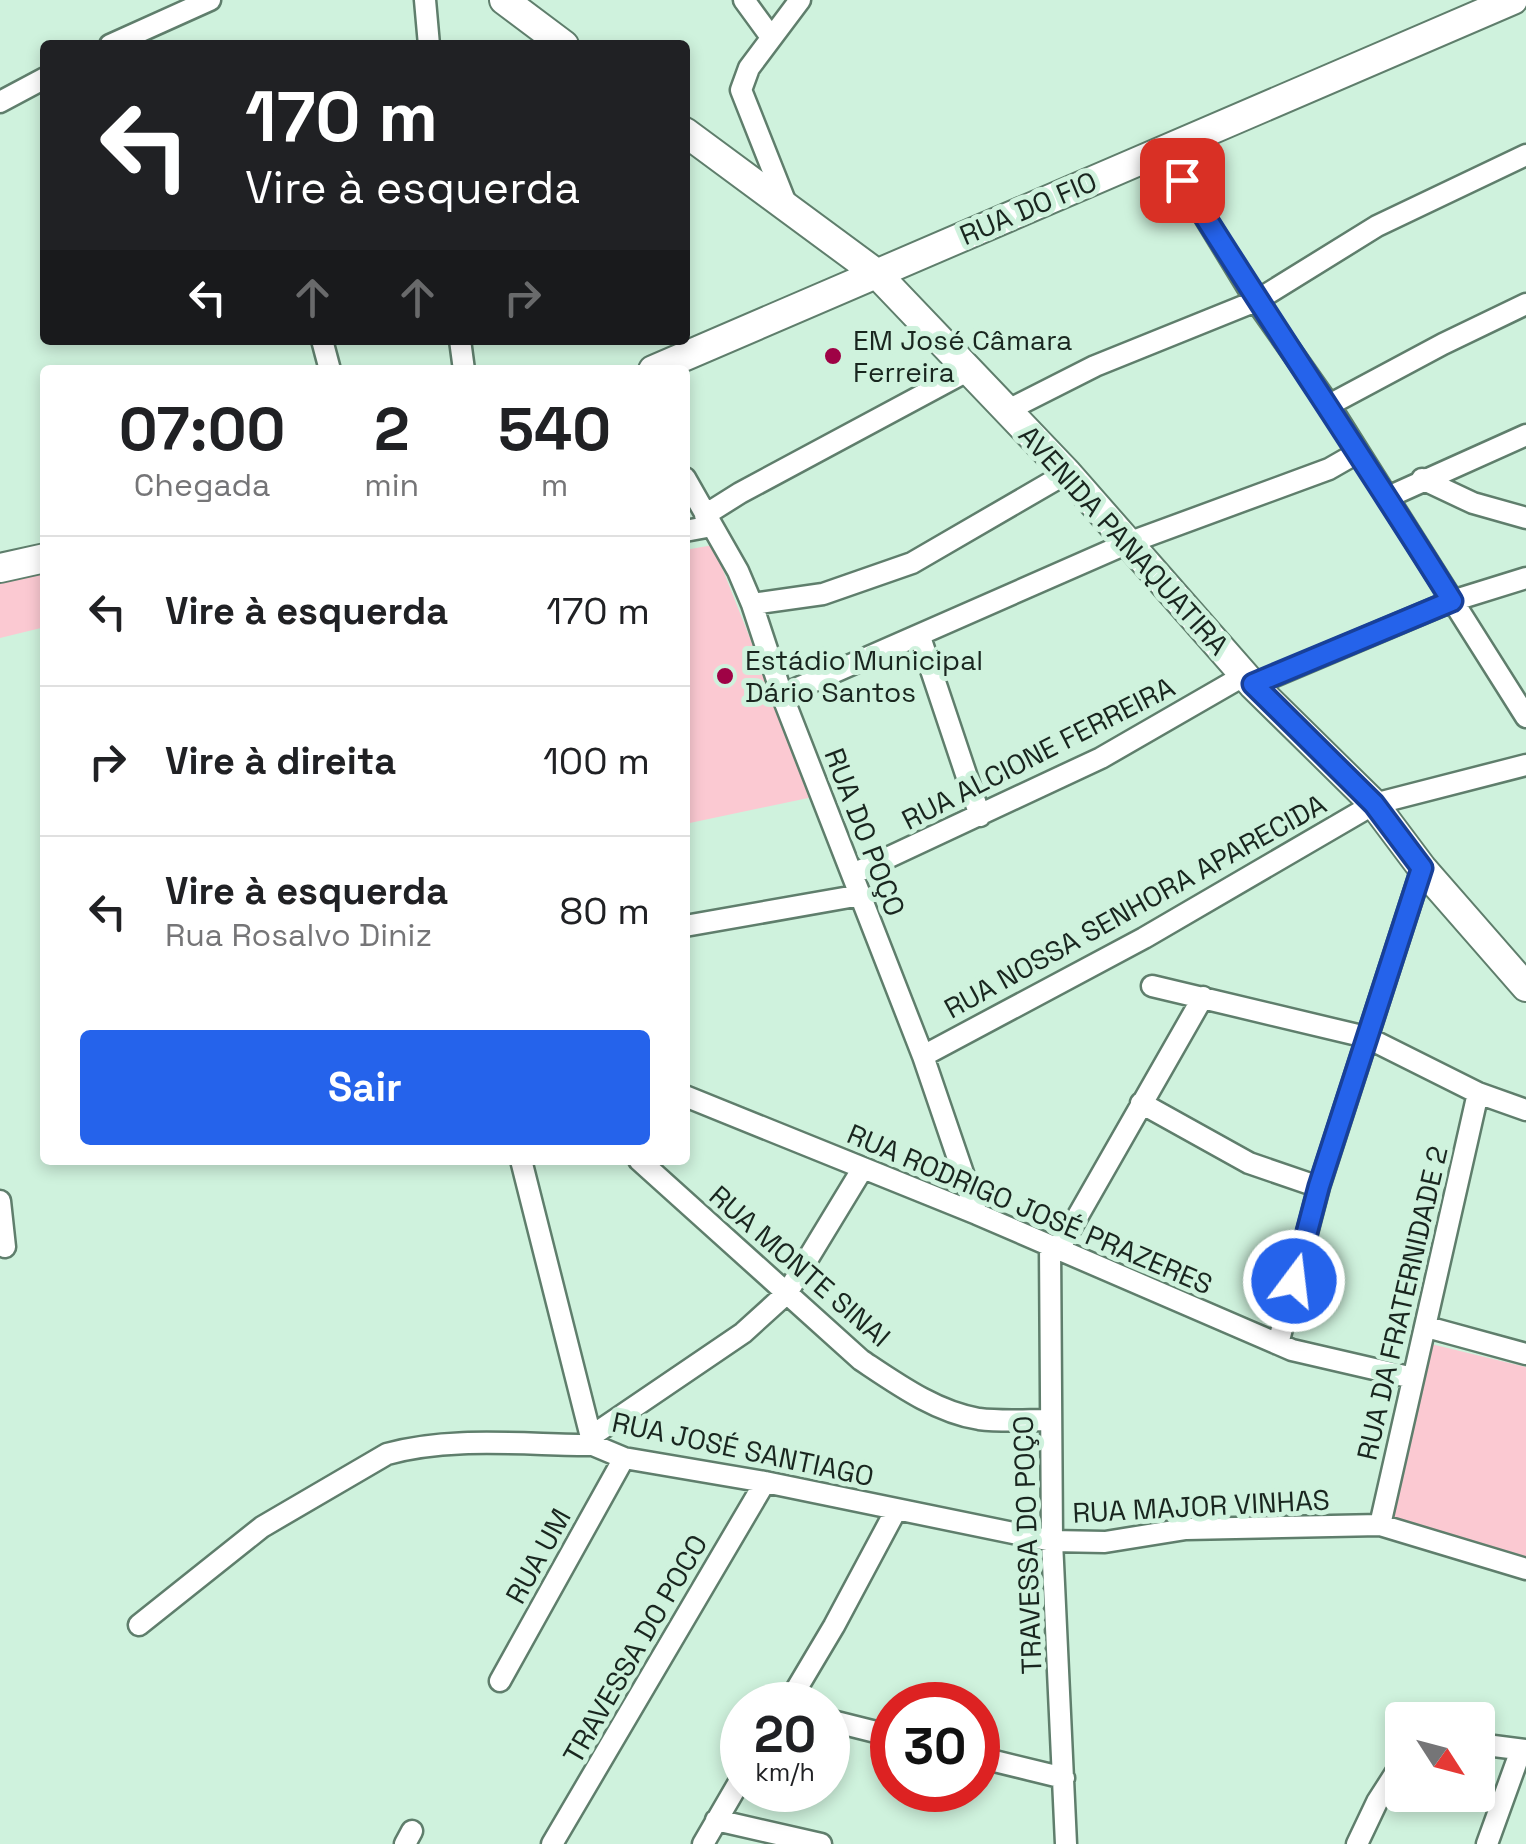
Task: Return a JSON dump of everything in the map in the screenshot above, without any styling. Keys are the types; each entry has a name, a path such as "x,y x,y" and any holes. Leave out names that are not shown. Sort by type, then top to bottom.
{"main road":[{"name":"RUA DO FIO","path":"664,365 1514,0"},
{"path":"522,5 559,40"},
{"name":"AVENIDA PANAQUATIRA","path":"690,136 876,272 1067,472 1249,680 1374,804 1422,868 1526,988"},
{"path":"0,568 40,559"}],"street":[{"path":"121,40 210,0"},
{"path":"425,0 429,40"},
{"path":"744,0 772,37"},
{"path":"788,206 742,90 743,78 800,0"},
{"path":"0,102 40,81"},
{"path":"1164,150 1256,301 1330,406 1526,716"},
{"path":"1008,410 1095,366 1256,301 1377,226 1526,155"},
{"path":"1330,406 1526,304"},
{"path":"690,529 709,520 740,493 971,369"},
{"path":"1388,497 1526,435"},
{"path":"782,696 1128,544 1329,469 1357,453"},
{"path":"752,604 824,594 899,568 1067,472"},
{"path":"1422,479 1474,503 1526,518"},
{"name":"RUA DO POÇO","path":"690,487 738,570 752,604 782,696 923,1056 977,1214"},
{"name":"RUA ALCIONE FERREIRA","path":"853,874 980,816 1249,680 1452,601 1526,578"},
{"path":"920,637 980,816"},
{"name":"RUA NOSSA SENHORA APARECIDA","path":"923,1056 1144,938 1374,804 1526,765"},
{"path":"1278,1344 1319,1186 1422,868"},
{"path":"690,925 861,895"},
{"path":"1152,986 1366,1037 1478,1093 1526,1110"},
{"name":"TRAVESSA DO POÇO","path":"1066,1844 1052,1541 1050,1420 1055,1246 1203,997"},
{"name":"RUA DA FRATERNIDADE 2","path":"1380,1525 1478,1093"},
{"name":"RUA RODRIGO JOSÉ PRAZERES","path":"690,1098 1055,1246 1278,1344 1327,1360 1414,1378"},
{"path":"1141,1103 1249,1163 1319,1186"},
{"name":"RUA JOSÉ SANTIAGO","path":"522,1165 592,1441 624,1458 765,1482 1052,1541"},
{"name":"RUA MONTE SINAI","path":"645,1165 861,1360 934,1404 980,1419 1050,1420"},
{"path":"140,1626 262,1527 386,1454 466,1445 592,1441 743,1332 787,1293 863,1168"},
{"path":"0,1201 5,1247"},
{"path":"1427,1327 1526,1354"},
{"name":"RUA UM","path":"500,1681 624,1458"},
{"name":"TRAVESSA DO POCO","path":"552,1844 765,1482"},
{"path":"800,1682 896,1510"},
{"name":"RUA MAJOR VINHAS","path":"1052,1541 1105,1542 1186,1529 1380,1525 1526,1569"},
{"path":"1487,1844 1524,1750 1495,1746"},
{"path":"1000,1762 1064,1778"},
{"path":"1357,1844 1385,1788"},
{"path":"704,1844 721,1812"},
{"path":"716,1820 821,1844"}],"shaded area":[{"name":"Estádio Municipal Dário Santos","path":"713,545 813,797 690,823 690,549"},
{"path":"40,568 40,628 0,638 0,578"},
{"path":"1431,1344 1526,1367 1526,1558 1390,1519"}],"place":[{"name":"EM José Câmara Ferreira","path":"833,356"},
{"name":"Estádio Municipal Dário Santos","path":"725,676"}],"route":[{"path":"1182,180 1256,301 1330,406 1452,601 1253,684 1374,804 1422,868 1319,1186 1294,1281"}]}
